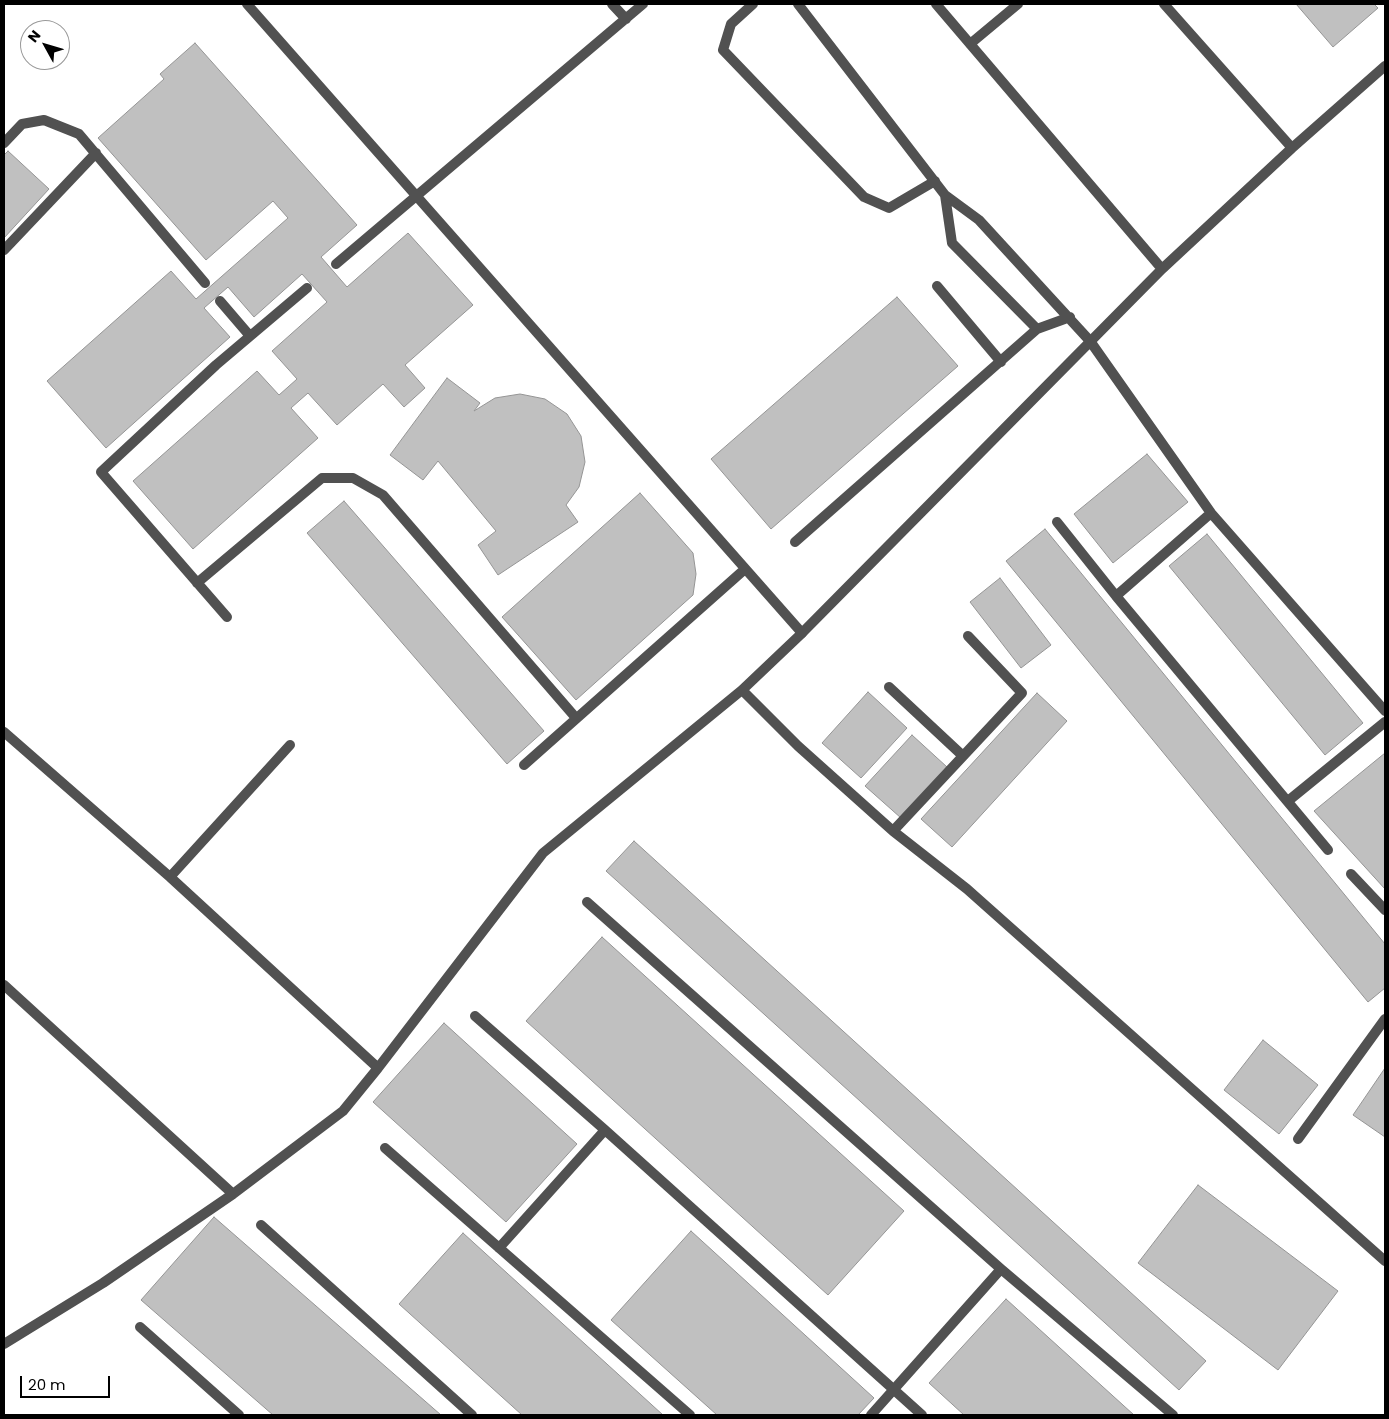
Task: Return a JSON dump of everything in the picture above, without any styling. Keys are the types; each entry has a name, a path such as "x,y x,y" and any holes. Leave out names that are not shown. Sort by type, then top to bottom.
{"street":[{"path":"247,4 802,634"},
{"path":"612,4 626,19"},
{"path":"336,264 643,4"},
{"path":"753,4 731,24 723,50 864,197 888,208 934,181"},
{"path":"798,4 946,195 979,220 1090,341 1211,513 1385,711"},
{"path":"936,4 1162,270"},
{"path":"970,44 1018,4"},
{"path":"1164,4 1292,148"},
{"path":"4,1344 103,1283 233,1194 343,1110 378,1068 543,853 742,690 802,634 1162,270 1292,148 1385,66"},
{"path":"4,143 22,124 44,120 79,134 206,283"},
{"path":"4,250 96,153"},
{"path":"946,195 952,243 1037,329"},
{"path":"937,286 1001,362"},
{"path":"227,617 101,472 216,365 307,288"},
{"path":"220,300 250,336"},
{"path":"795,542 1037,329 1070,317"},
{"path":"197,583 322,478 353,478 383,495 576,718"},
{"path":"1116,596 1211,513"},
{"path":"1057,522 1116,596 1328,850"},
{"path":"524,765 745,569"},
{"path":"893,831 1022,693 968,636"},
{"path":"889,687 963,756"},
{"path":"742,690 798,746 893,831 967,889 1385,1261"},
{"path":"1288,801 1385,722"},
{"path":"4,732 170,878 378,1068"},
{"path":"170,878 290,745"},
{"path":"1351,874 1385,910"},
{"path":"587,902 1001,1269 1173,1415"},
{"path":"4,984 233,1194"},
{"path":"475,1016 922,1415"},
{"path":"1298,1139 1385,1019"},
{"path":"499,1248 604,1130"},
{"path":"385,1148 690,1415"},
{"path":"261,1225 472,1415"},
{"path":"871,1415 1001,1269"},
{"path":"140,1327 239,1415"}],"building":[{"path":"1296,4 1374,4 1378,8 1333,47"},
{"path":"195,43 357,225 321,257 347,287 408,233 473,305 405,365 425,388 404,407 383,384 337,425 308,393 291,408 318,438 193,549 133,481 257,371 279,395 297,379 272,351 327,302 302,274 254,317 228,287 204,308 230,337 106,448 47,381 171,271 196,299 288,218 273,201 206,260 98,138 164,79 160,74"},
{"path":"8,151 49,189 4,238 4,155"},
{"path":"897,297 958,366 771,529 711,459"},
{"path":"447,378 480,403 474,411 495,398 520,394 545,399 567,414 581,436 585,462 579,487 566,505 578,522 498,575 478,545 496,531 438,461 423,480 390,455"},
{"path":"1147,454 1188,502 1113,563 1074,514"},
{"path":"640,493 693,553 696,574 693,595 576,700 502,617"},
{"path":"344,501 544,731 507,764 307,533"},
{"path":"1045,529 1385,944 1385,988 1368,1002 1006,561"},
{"path":"1207,534 1363,723 1325,755 1169,566"},
{"path":"1000,578 1051,645 1021,668 970,602"},
{"path":"868,692 907,728 861,778 822,743"},
{"path":"1037,693 1067,721 952,847 921,819"},
{"path":"912,735 947,767 901,818 865,786"},
{"path":"1385,753 1385,889 1314,811"},
{"path":"634,841 1206,1361 1179,1390 606,871"},
{"path":"602,937 904,1211 828,1295 526,1021"},
{"path":"444,1023 577,1144 506,1222 373,1102"},
{"path":"1263,1040 1318,1085 1279,1134 1224,1090"},
{"path":"1385,1068 1385,1137 1353,1115"},
{"path":"1198,1185 1338,1291 1278,1370 1138,1263"},
{"path":"214,1217 441,1415 273,1415 141,1300"},
{"path":"691,1231 874,1398 858,1415 717,1415 611,1320"},
{"path":"463,1233 663,1415 522,1415 399,1304"},
{"path":"1006,1299 1134,1415 964,1415 929,1383"}]}
